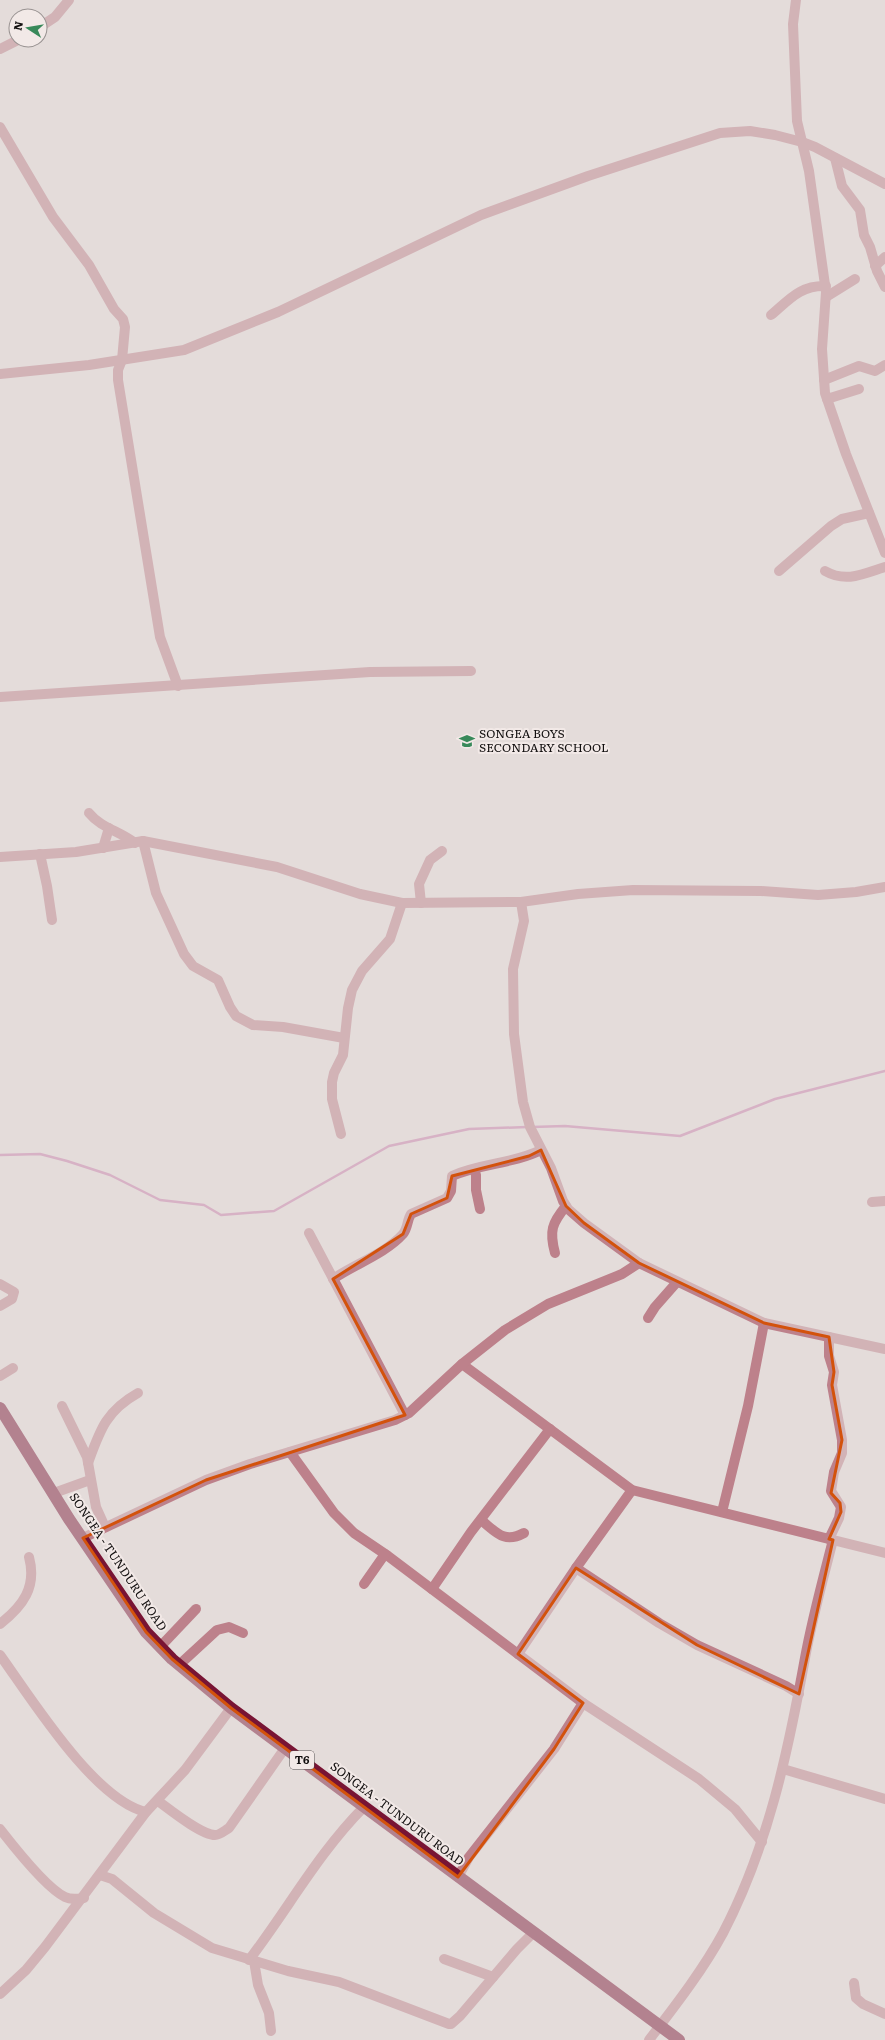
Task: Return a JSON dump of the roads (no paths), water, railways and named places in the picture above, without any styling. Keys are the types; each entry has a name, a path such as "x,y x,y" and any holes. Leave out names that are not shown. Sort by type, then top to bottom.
{"highway":[{"name":"SONGEA - TUNDURU ROAD","path":"0,1408 83,1538 146,1632 160,1648 231,1708 679,2040"}],"street":[{"path":"48,21 55,17 69,0"},
{"path":"796,0 793,24 796,108 809,172 826,286 822,342 824,380 827,399 885,553"},
{"path":"0,126 53,217 81,253 114,309 123,319 125,327 122,360 118,370 118,380 160,637 178,686"},
{"path":"0,374 122,360 184,350 199,345 278,312 481,214 588,176 720,133 750,131 775,135 802,142 815,147 885,184"},
{"path":"835,158 842,186 860,210 862,230 870,247 875,266 885,287"},
{"path":"875,266 885,257"},
{"path":"826,297 855,278"},
{"path":"771,315 806,287 826,286"},
{"path":"824,380 859,366 875,371 885,365"},
{"path":"827,399 858,389"},
{"path":"779,571 831,526 842,520 869,513"},
{"path":"825,571 838,576 850,578 885,567"},
{"path":"0,697 370,672 471,671"},
{"path":"89,813 109,828 139,842 271,866 376,898 402,903 521,902 608,891 761,891 818,895 856,892 885,887"},
{"path":"103,848 109,828"},
{"path":"0,856 76,852 139,842"},
{"path":"139,842 156,893 184,954 193,966 218,980 230,1007 236,1016 253,1025 284,1027 344,1038"},
{"path":"421,903 419,884 430,860 442,851"},
{"path":"40,854 52,920"},
{"path":"521,902 524,921 513,966 514,1034 523,1102 530,1127 551,1168 566,1206 584,1223 639,1263 764,1323 885,1349"},
{"path":"341,1134 332,1099 332,1082 334,1073 342,1055 352,990 362,971 390,939 402,903"},
{"path":"333,1279 351,1266 376,1254 403,1234 411,1214 447,1198 451,1191 452,1176 474,1169 529,1156 541,1150"},
{"path":"474,1169 480,1209"},
{"path":"872,1202 885,1201"},
{"path":"555,1253 552,1242 553,1227 555,1221 566,1206"},
{"path":"309,1233 406,1415"},
{"path":"83,1538 206,1480 290,1452 395,1420 406,1415 462,1364 505,1330 548,1304 622,1274 639,1263"},
{"path":"648,1318 654,1307 677,1282"},
{"path":"0,1284 14,1292 12,1300 0,1306"},
{"path":"722,1512 748,1406 764,1323"},
{"path":"649,2040 693,1979 722,1934 762,1842 783,1769 799,1694 805,1657 831,1540 841,1512 840,1503 831,1492 834,1472 842,1453 842,1440 832,1385 834,1372 829,1356 828,1337"},
{"path":"462,1364 632,1490 885,1553"},
{"path":"0,1376 13,1368"},
{"path":"88,1463 98,1434 106,1421 122,1402 138,1393"},
{"path":"62,1406 80,1441 88,1463 96,1507 105,1527"},
{"path":"432,1589 480,1520 550,1429"},
{"path":"290,1452 334,1513 354,1533 385,1554 583,1703 699,1779 735,1809 762,1842"},
{"path":"54,1493 90,1480"},
{"path":"518,1654 576,1568 632,1490"},
{"path":"480,1520 504,1537 511,1538 524,1533"},
{"path":"364,1584 385,1554"},
{"path":"0,1624 16,1610 28,1592 32,1569 29,1557"},
{"path":"576,1568 659,1623 697,1645 786,1686 799,1694"},
{"path":"160,1648 196,1609"},
{"path":"179,1665 217,1630 229,1627 243,1633"},
{"path":"0,1654 58,1736 94,1777 127,1805 146,1812"},
{"path":"458,1877 469,1857 554,1749 583,1703"},
{"path":"0,1994 26,1970 84,1898 146,1812 158,1801 185,1770 231,1708"},
{"path":"158,1801 177,1815 203,1830 214,1835 220,1835 229,1828 285,1748"},
{"path":"783,1769 885,1799"},
{"path":"271,2031 270,2013 258,1985 252,1961 294,1896 349,1822 364,1807"},
{"path":"0,1829 30,1864 58,1892 69,1898 84,1898"},
{"path":"100,1875 112,1879 154,1913 189,1936 212,1948 288,1971 339,1982 449,2024 460,2016 533,1933"},
{"path":"444,1959 493,1977"},
{"path":"854,1983 856,1998 863,2004 885,2014"}],"waterway":[{"path":"532,1127 565,1126 680,1136 775,1099 885,1071"},
{"path":"0,1155 40,1154 67,1161 110,1175 160,1200 204,1205 221,1215 274,1211 389,1146 469,1129 527,1127"}],"place":[{"name":"SONGEA BOYS SECONDARY SCHOOL","path":"467,741"}]}
